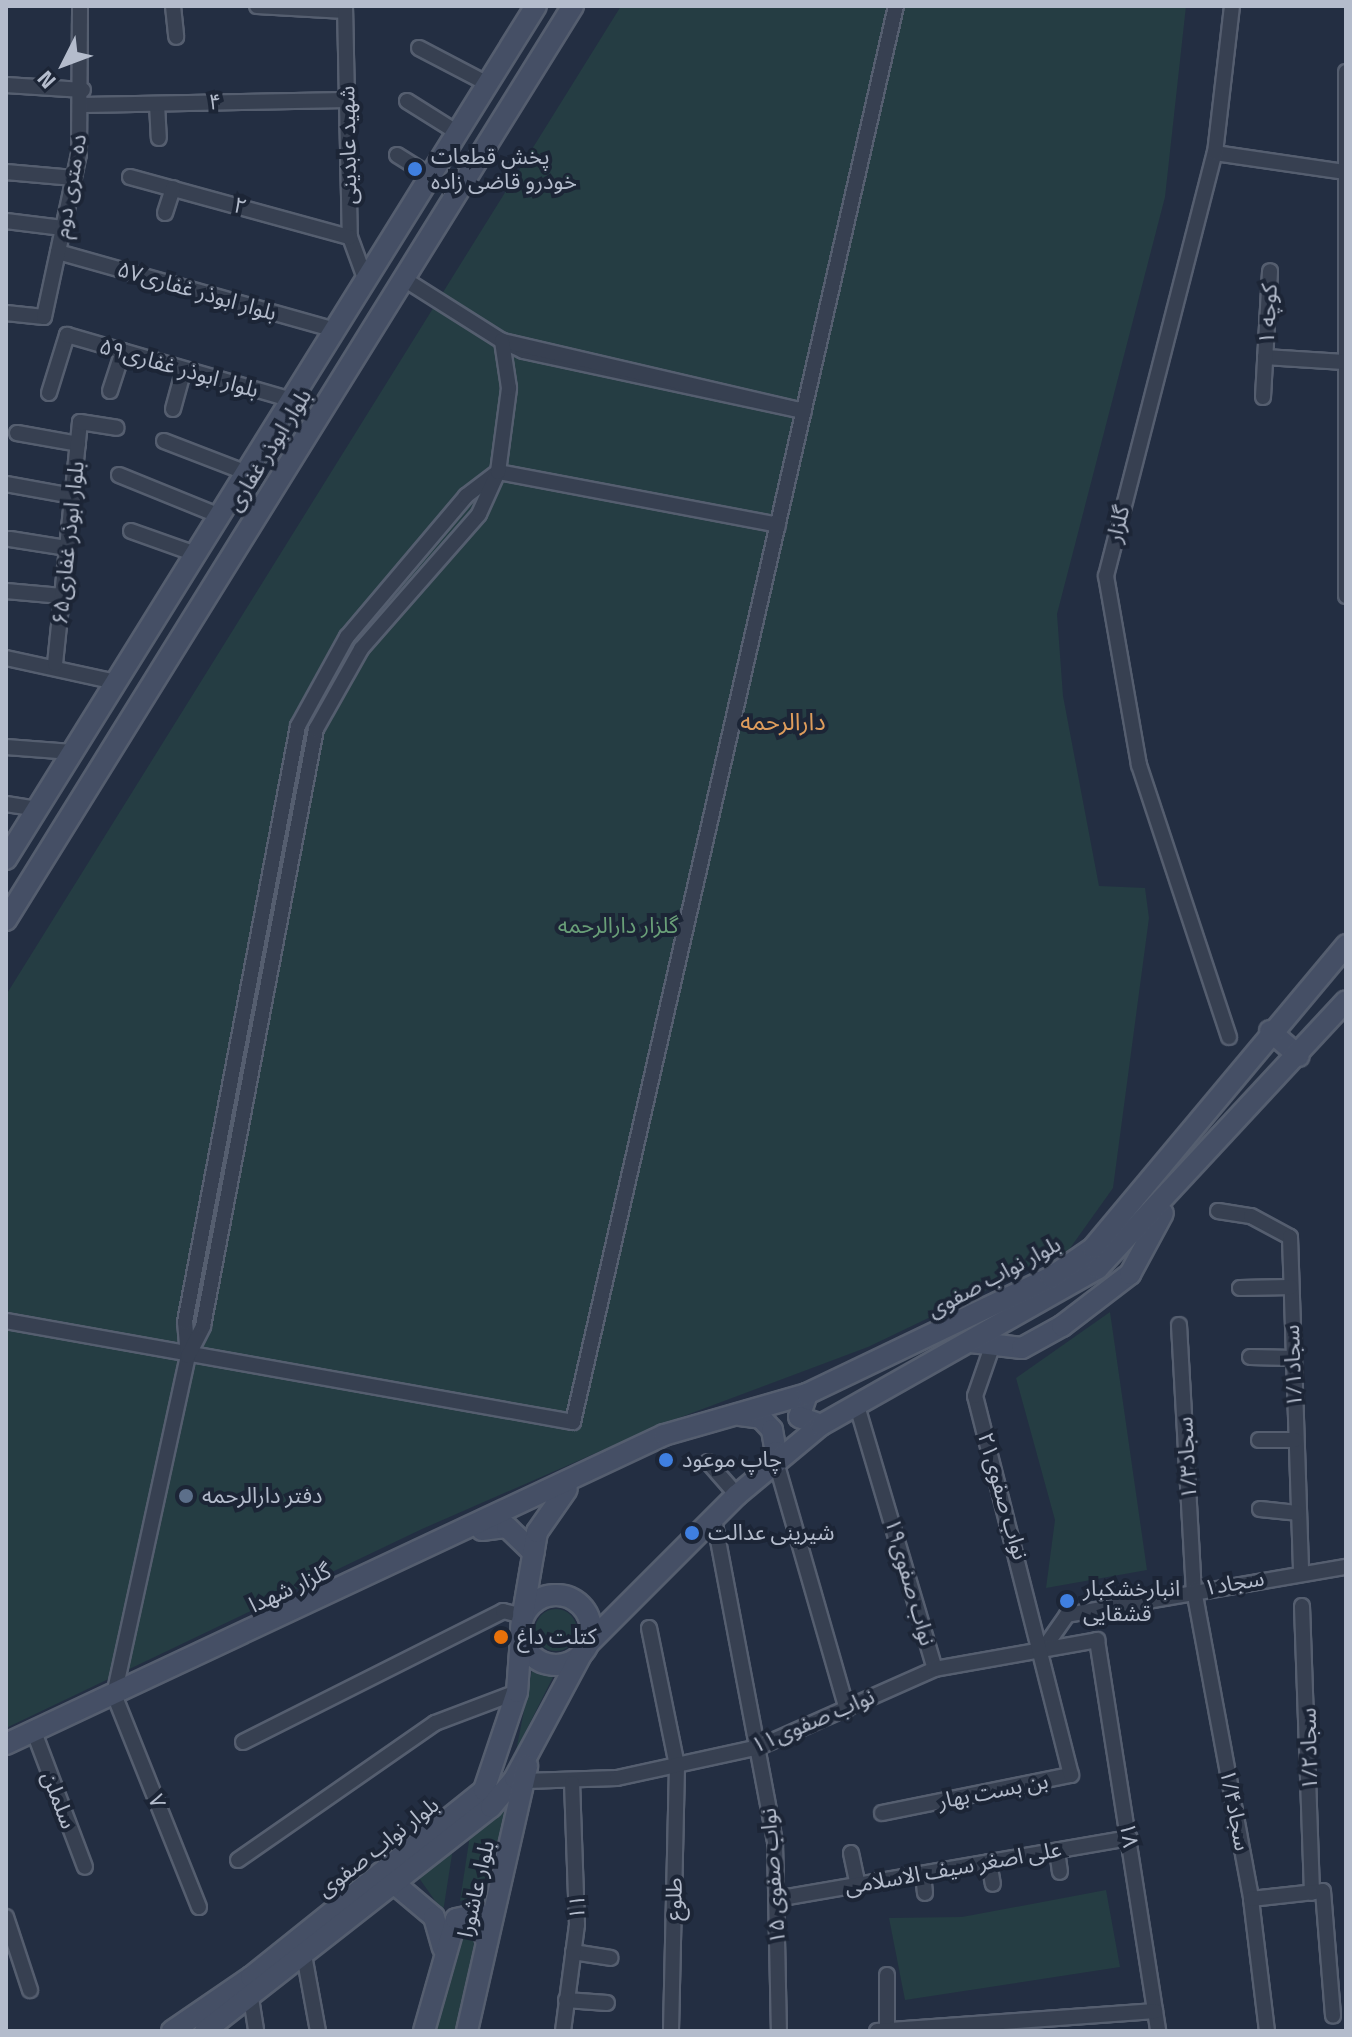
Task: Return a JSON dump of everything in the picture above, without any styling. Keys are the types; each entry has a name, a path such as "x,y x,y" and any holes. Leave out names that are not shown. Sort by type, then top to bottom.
{"main road":[{"name":"بلوار ابوذر غفاری","path":"6,859 536,6"},
{"name":"بلوار ابوذر غفاری","path":"6,920 573,6"},
{"path":"220,516 247,531"},
{"name":"بلوار نواب صفوی","path":"591,1469 696,1423 807,1394 975,1318 1075,1262 1346,945"},
{"name":"بلوار نواب صفوی","path":"205,2031 491,1807 528,1757 585,1650 737,1495 821,1425 1098,1268 1170,1197 1346,1001"},
{"path":"1270,1031 1299,1056"},
{"path":"971,1342 992,1347 1022,1348 1130,1274 1170,1197"},
{"path":"807,1394 799,1417 821,1425"},
{"path":"696,1423 761,1418 776,1445 770,1466"},
{"path":"523,1616 538,1599 570,1597 586,1612 585,1650 551,1665 532,1656 521,1638 523,1616 534,1553 544,1514 591,1469"},
{"name":"گلزار شهدا","path":"6,1744 418,1555 591,1469"},
{"path":"418,1555 497,1526 519,1534 534,1553"},
{"name":"بلوار نواب صفوی","path":"174,2031 274,1960 484,1790 517,1692 521,1638"},
{"name":"بلوار عاشورا","path":"467,2031 528,1757"},
{"path":"395,1884 417,1895 434,1917 443,1948"},
{"path":"443,1948 456,1919 473,1913 485,1925 486,1953"},
{"name":"بلوار عاشورا","path":"424,2031 443,1948"}],"street":[{"name":"ده متری دوم","path":"6,313 44,317 74,178 83,105 80,6"},
{"path":"173,6 176,37"},
{"path":"257,6 345,8"},
{"path":"6,1321 188,1356 573,1422 896,6"},
{"name":"گلزار","path":"1229,1037 1139,765 1106,576 1215,153 1232,6"},
{"name":"شهید عابدینی","path":"345,8 350,237 366,281"},
{"path":"419,48 488,84"},
{"path":"1346,72 1346,596"},
{"path":"6,85 83,90"},
{"name":"۴","path":"83,105 347,100"},
{"path":"407,101 458,133"},
{"path":"157,104 159,138"},
{"path":"1215,153 1345,172"},
{"path":"397,155 431,176"},
{"path":"6,172 74,178"},
{"name":"۲","path":"130,177 350,237"},
{"path":"165,213 173,188"},
{"path":"6,221 63,228"},
{"name":"بلوار ابوذر غفاری۵۷","path":"58,252 336,330"},
{"name":"کوچه ۱","path":"1263,397 1270,271"},
{"path":"404,279 502,341 804,411"},
{"name":"بلوار ابوذر غفاری۵۹","path":"49,393 67,335 292,400"},
{"path":"114,1695 188,1356 203,1326 316,729 361,649 479,514 498,472 509,388 502,341"},
{"path":"110,391 123,351"},
{"name":"کوچه ۱","path":"1265,357 1344,362"},
{"path":"173,409 184,369"},
{"name":"بلوار ابوذر غفاری۶۵","path":"55,664 80,422 117,428"},
{"path":"17,433 78,444"},
{"path":"164,441 247,473"},
{"path":"188,1356 185,1322 302,714 347,637 466,496 498,472 778,525"},
{"path":"119,475 220,516"},
{"path":"6,484 73,496"},
{"path":"131,531 196,554"},
{"path":"10,539 67,548"},
{"path":"6,591 62,596"},
{"path":"6,658 55,664 116,682"},
{"path":"6,747 72,752"},
{"path":"6,804 36,809"},
{"name":"۱/۱سجاد","path":"1218,1211 1251,1216 1290,1237 1301,1571"},
{"path":"1240,1288 1291,1287"},
{"name":"۱/۳سجاد","path":"1179,1325 1194,1590"},
{"name":"۲۱نواب صفوی","path":"992,1347 975,1396 1044,1648"},
{"path":"1250,1357 1293,1358"},
{"name":"۱۹نواب صفوی","path":"857,1406 935,1669"},
{"path":"1259,1440 1295,1440"},
{"path":"708,1462 737,1495"},
{"path":"770,1466 805,1558 847,1709"},
{"path":"1260,1509 1297,1513"},
{"name":"نواب صفوی ۱۵","path":"714,1519 759,1747 776,1899 779,2031"},
{"name":"۱سجاد","path":"1044,1648 1067,1615 1301,1571 1346,1567"},
{"name":"۱/۴سجاد","path":"1194,1590 1251,1899 1267,2031"},
{"name":"۱/۲سجاد","path":"1302,1606 1317,1892 1333,2016"},
{"path":"243,1742 503,1611 523,1616"},
{"name":"طلوع","path":"649,1628 677,1766 671,2031"},
{"name":"۱۱نواب صفوی","path":"525,1781 572,1783 677,1766 759,1747 935,1669 1097,1640"},
{"name":"۱۸","path":"1097,1640 1158,2031"},
{"name":"بن بست بهار","path":"882,1813 1071,1775 1044,1648"},
{"path":"238,1860 435,1723 517,1692"},
{"name":"۷","path":"114,1695 199,1907"},
{"name":"سلملن","path":"34,1732 85,1867"},
{"name":"۱۱","path":"563,2031 573,1952 578,1844 572,1783"},
{"name":"علی اصغر سیف الاسلامی","path":"776,1899 1130,1838"},
{"path":"1057,1851 1060,1872"},
{"path":"851,1853 858,1885"},
{"path":"989,1862 993,1884"},
{"path":"923,1874 925,1893"},
{"path":"1251,1899 1317,1892"},
{"path":"6,1917 30,1990"},
{"path":"573,1952 611,1958"},
{"path":"304,1955 318,2031"},
{"path":"887,1975 889,2031"},
{"path":"251,1998 256,2031"},
{"path":"566,2000 607,2003"},
{"path":"877,2031 1155,2011"}],"green space":[{"name":"گلزار دارالرحمه","path":"621,6 1186,6 1165,197 1057,614 1063,696 1099,886 1145,888 1149,918 1113,1188 1068,1251 868,1347 660,1425 422,1529 6,1728 6,995"},
{"path":"1110,1312 1147,1570 1046,1588 1055,1520 1016,1378"},
{"path":"556,1609 571,1615 577,1630 571,1645 556,1651 541,1645 535,1630 541,1615"},
{"path":"532,1670 554,1675 516,1751"},
{"path":"502,1811 508,1814 488,1904 476,1897 460,1901 470,1835"},
{"path":"453,1848 443,1912 419,1878"},
{"path":"1106,1890 1120,1967 905,2000 889,1918 962,1917"},
{"path":"473,1923 479,1940 459,2031 432,2031 460,1925"}],"place":[{"name":"پخش قطعات خودرو قاضی زاده","path":"415,169"},
{"name":"چاپ موعود","path":"666,1460"},
{"name":"دفتر دارالرحمه","path":"186,1496"},
{"name":"شیرینی عدالت","path":"692,1533"},
{"name":"انبارخشکبار قشقایی","path":"1067,1601"},
{"name":"کتلت داغ","path":"501,1637"}],"district":[{"name":"دارالرحمه","path":"783,722"}]}
